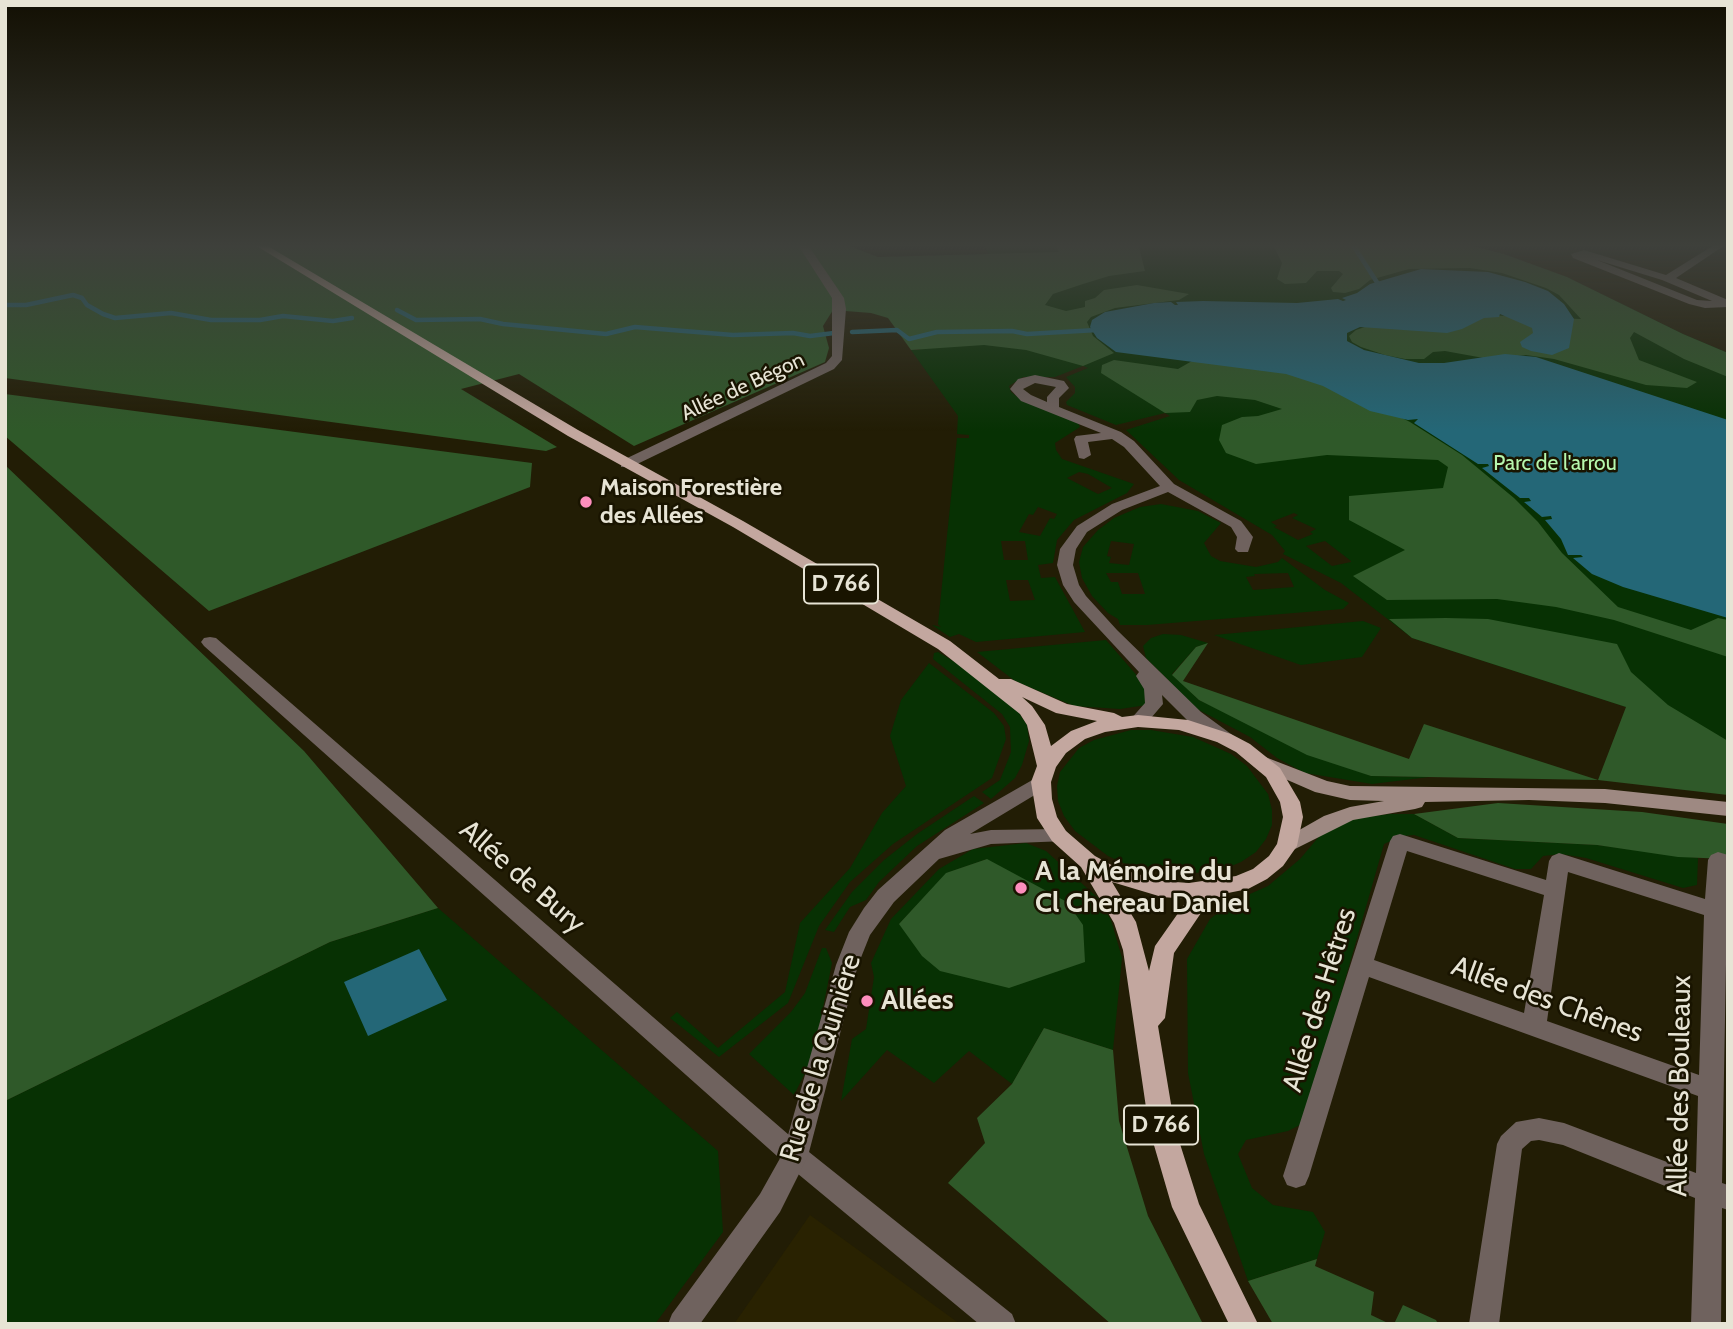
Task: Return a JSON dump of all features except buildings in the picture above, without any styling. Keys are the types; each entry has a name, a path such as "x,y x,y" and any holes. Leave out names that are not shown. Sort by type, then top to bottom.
{"main road":[{"name":"D 766","path":"365,307 625,464 897,615 974,667 1011,696 1036,725 1044,774 1042,799 1047,818 1059,836 1088,861 1125,922 1133,950 1162,1128 1186,1207 1244,1324"},
{"name":"D 766","path":"974,667 1062,709 1134,721"},
{"path":"1044,774 1059,749 1078,735 1102,726 1134,721 1181,724 1224,738 1260,761 1273,773 1290,802 1293,817 1287,846"},
{"path":"1260,761 1331,789 1350,793 1450,796 1529,793 1605,796 1728,809"},
{"path":"1287,846 1331,821 1350,814 1450,796"},
{"name":"D 766","path":"1150,1046 1155,994 1163,952 1193,907 1215,889 1240,883 1260,874 1276,861 1287,846"},
{"path":"1088,861 1110,874 1149,886 1189,891 1215,889"}],"street":[{"name":"Allée de Bégon","path":"625,464 830,366 838,357 840,307"},
{"path":"1053,409 1116,435 1129,444 1169,487 1236,524 1245,537 1243,549"},
{"path":"1084,455 1081,439 1116,435"},
{"path":"1169,487 1117,507 1094,520 1082,529 1068,549 1065,565 1075,592 1134,658 1194,716 1224,738"},
{"name":"Allée de Bury","path":"210,642 795,1156 1002,1324"},
{"path":"1134,658 1154,696 1154,704 1134,721"},
{"name":"Rue de la Quinière","path":"682,1324 770,1203 795,1156 847,965 860,932 886,896 952,835 1044,774"},
{"name":"Rue de la Quinière","path":"917,866 944,850 970,841 1012,836 1059,836"},
{"name":"Allée des Hêtres","path":"1296,1176 1400,841 1555,891"},
{"name":"Allée des Bouleaux","path":"1706,1324 1718,1194 1711,1090 1721,1001 1715,909 1718,860 1728,863"},
{"path":"1534,1027 1559,861 1715,909"},
{"name":"Allée des Chênes","path":"1363,965 1711,1090"},
{"path":"1484,1324 1510,1144 1525,1130 1539,1129 1564,1134 1718,1194"}],"shaded area":[{"path":"810,1215 960,1324 734,1324"}],"green space":[{"path":"5,307 1052,307 1066,311 1085,307 1123,307 1091,317 1087,322 1093,336 1114,353 1083,366 1026,350 984,345 911,350 888,318 871,313 833,310 823,326 829,348 825,362 634,446 519,374 461,389 557,447 546,451 5,378"},
{"name":"Parc de l'arrou","path":"951,307 1628,307 1728,353 1728,795 1626,707 1412,638 1341,583 1283,554 1285,551 1272,535 1179,480 1126,430 1170,416 1165,413 1116,425 1067,405 1066,402 1075,393 1075,387 1066,377 1088,368 1083,366 1055,377 1023,377 1009,386 1011,392 1020,399 1078,423 1080,427 1055,443 1062,459 1134,484 1127,493 1074,520 1057,540 1053,563 1038,565 1041,578 1055,577 1085,632 976,642 959,634 950,637 932,625 941,627 938,624 957,438 969,438 969,435 957,434 958,416 911,350 919,350","holes":["1079,472 1088,474 1112,488 1098,494 1067,478","1038,507 1057,514 1054,519 1050,518 1040,536 1019,532 1029,514 1033,515","1294,513 1298,515 1292,518 1316,529 1310,532 1313,534 1298,540 1274,527 1277,526 1271,522","1001,541 1025,541 1028,560 1004,560","1325,541 1351,562 1332,566 1306,546","1006,580 1028,580 1035,600 1010,601"]},
{"path":"1570,307 1628,307 1728,353 1728,377 1684,359 1634,332 1630,338 1639,360 1697,382 1687,388 1646,385 1554,359 1526,355 1489,359 1445,351 1433,352 1424,359 1405,359 1361,347 1352,342 1349,336 1356,330 1385,320 1484,315 1581,319"},
{"path":"1114,360 1178,369 1192,361 1239,364 1299,375 1362,398 1410,422 1462,455 1514,498 1538,522 1562,553 1618,607 1691,630 1718,618 1728,620 1728,657 1614,620 1556,607 1497,599 1387,600 1353,576 1405,550 1349,520 1349,496 1443,488 1448,467 1438,460 1327,455 1256,464 1226,453 1219,440 1222,425 1242,417 1258,416 1282,409 1255,400 1217,396 1197,400 1190,412 1165,413 1101,373 1102,365"},
{"path":"5,394 532,463 530,487 209,611 5,436"},
{"path":"5,465 304,751 438,908 330,942 5,1101"},
{"path":"1161,504 1198,511 1221,523 1204,543 1211,556 1220,561 1256,567 1278,562 1282,558 1325,590 1349,603 1343,609 1120,625 1118,619 1108,613 1092,596 1082,578 1079,562 1083,547 1098,530 1114,518 1140,507","holes":["1111,541 1134,544 1129,565 1109,563 1111,557 1107,556","1106,573 1138,573 1145,594 1122,594 1118,582 1111,582","1288,573 1294,587 1253,590 1246,577 1255,576 1254,574"]},
{"path":"1389,619 1488,619 1617,644 1631,672 1668,705 1728,741 1728,795 1598,780 1626,707 1412,638"},
{"path":"1363,621 1381,628 1362,657 1301,665 1214,635"},
{"path":"1163,634 1181,635 1208,643 1196,647 1172,674 1199,700 1371,776 1429,777 1372,784 1305,773 1277,758 1250,737 1197,709 1146,658 1143,646 1151,638"},
{"path":"1106,640 1146,686 1147,705 1120,709 1074,706 1015,681 977,652"},
{"path":"1208,643 1183,681 1409,759 1424,724 1598,780 1371,776 1307,755 1199,700 1172,675 1196,647"},
{"path":"938,652 970,671 1019,713 1027,725 1029,741 1022,765 1015,778 991,799 982,792 1000,780 1011,752 1010,727 1002,714 933,659 934,653"},
{"path":"929,663 994,713 1004,726 1006,739 992,778 893,844 850,882 819,926 788,1003 719,1057 670,1018 677,1012 718,1048 785,992 800,923 850,868 882,813 906,786 890,736 901,700"},
{"path":"1131,730 1151,730 1193,737 1231,754 1247,766 1268,794 1272,810 1272,825 1256,852 1222,870 1177,875 1130,866 1108,856 1075,831 1064,816 1058,801 1060,772 1079,748 1094,740"},
{"path":"974,796 984,803 917,846 879,882 866,900 850,907 834,932 825,930 852,892 884,860"},
{"path":"1498,803 1642,812 1728,824 1728,859 1678,857 1597,845 1458,838 1414,814"},
{"path":"1414,814 1458,838 1597,845 1698,858 1697,885 1683,888 1586,858 1561,854 1543,856 1531,869 1515,869 1414,835 1402,836 1384,844 1304,1123 1288,1131 1246,1140 1238,1154 1252,1188 1273,1205 1313,1212 1325,1232 1317,1259 1248,1281 1204,1154 1188,1073 1187,959 1210,919 1234,901 1268,886 1300,859 1322,833 1350,819"},
{"path":"1026,843 1046,851 1098,898 1111,920 1122,958 1113,1050 1044,1028 1012,1084 969,1051 934,1083 887,1050 841,1101 852,1039 866,1029 874,977 871,963 891,919 939,869 973,849","holes":["987,859 899,924 947,873"]},
{"path":"987,859 1067,902 1083,925 1085,962 1009,988 940,971 922,956 899,924 946,873"},
{"path":"438,908 718,1151 723,1232 655,1324 5,1324 5,1101 330,942"},
{"path":"822,948 826,948 832,963 813,1057 794,1095 749,1054 791,1012 805,993"},
{"path":"1044,1028 1113,1050 1119,1121 1148,1216 1203,1324 1111,1324 948,1183 985,1143 977,1118 1012,1084"},
{"path":"1317,1259 1315,1266 1374,1292 1371,1315 1390,1324 1273,1324 1248,1281"},
{"path":"1403,1305 1436,1320 1438,1324 1394,1324"}],"water":[{"path":"1132,307 1566,307 1574,319 1569,348 1552,355 1522,347 1520,342 1533,333 1532,328 1500,314 1499,317 1484,318 1447,333 1360,327 1347,333 1347,341 1364,350 1419,363 1444,363 1505,354 1536,357 1728,420 1728,618 1623,587 1592,574 1573,558 1583,557 1581,555 1568,555 1561,539 1545,520 1552,519 1551,516 1542,517 1524,502 1531,501 1529,498 1520,498 1482,468 1489,466 1488,464 1478,464 1414,423 1418,419 1408,420 1370,411 1323,386 1286,374 1116,352 1097,338 1090,327 1092,320 1105,312"},
{"path":"419,949 447,1000 368,1036 344,982"}],"waterway":[{"path":"91,307 115,318 171,313 211,320 260,320 283,316 333,321 352,318"},
{"path":"397,310 416,320 480,319 503,324 606,334 635,327 733,335 793,333 810,336 834,333"},
{"path":"852,332 897,330 909,339 937,332 1012,331 1027,334 1097,330"}],"place":[{"name":"Maison Forestière des Allées","path":"586,502"},
{"name":"A la Mémoire du Cl Chereau Daniel","path":"1021,888"},
{"name":"Allées","path":"867,1001"}]}
